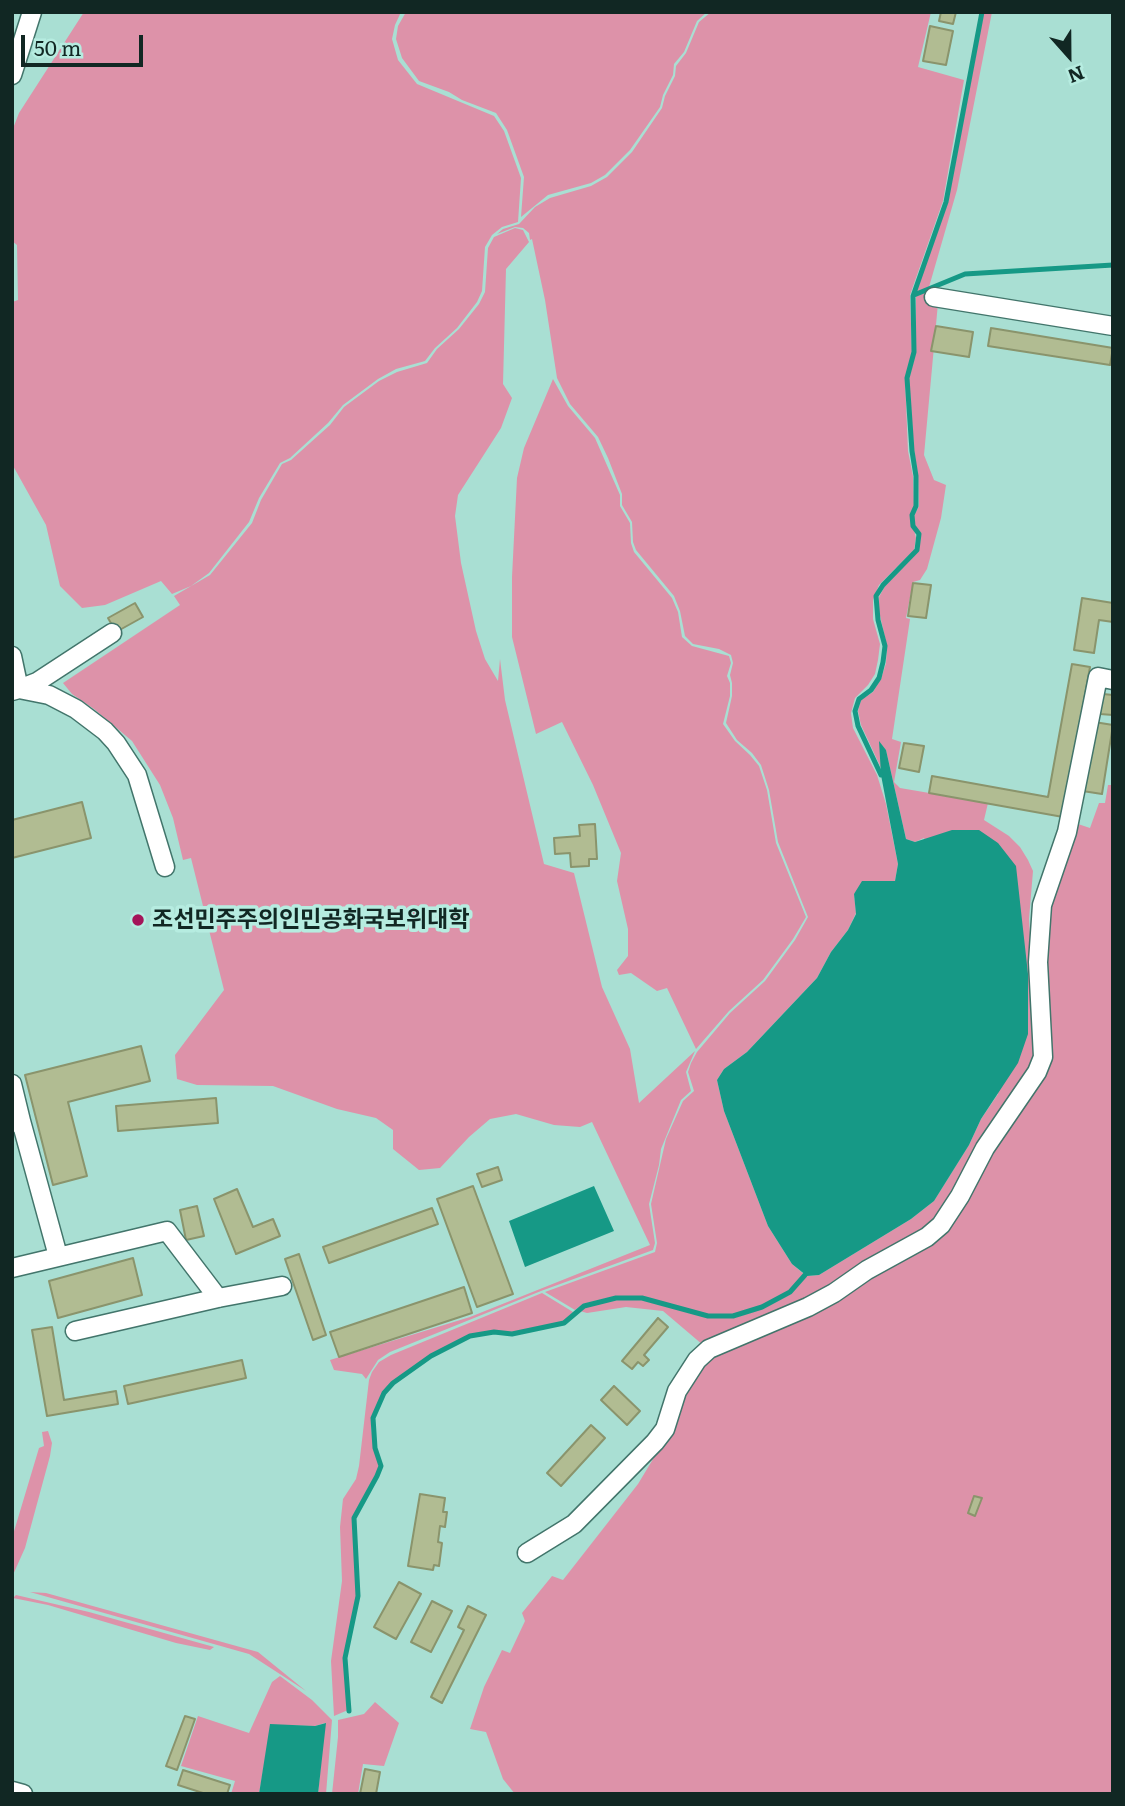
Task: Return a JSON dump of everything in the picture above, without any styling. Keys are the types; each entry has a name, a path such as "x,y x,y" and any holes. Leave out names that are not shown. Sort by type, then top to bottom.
{"street":[{"path":"12,46 32,12"},
{"path":"12,75 32,12"},
{"path":"934,297 1113,326"},
{"path":"16,690 37,682 112,633"},
{"path":"12,656 16,690"},
{"path":"527,1553 574,1524 655,1441 665,1429 677,1391 709,1349 817,1303 867,1269 927,1237 942,1225 985,1148 1032,1080 1043,1057 1038,962 1042,905 1067,832 1098,677 1113,680"},
{"path":"16,690 49,695 76,709 116,743 137,775 165,867"},
{"path":"12,1084 17,1122 58,1256"},
{"path":"12,1268 167,1231 218,1298"},
{"path":"75,1331 282,1286"},
{"path":"12,1791 23,1794"}],"shaded area":[{"path":"84,12 401,12 392,39 398,60 417,84 494,116 504,131 521,178 518,222 502,227 492,235 485,247 482,291 457,328 425,361 396,369 343,405 328,423 290,458 280,463 259,498 249,522 209,573 191,586 172,594 161,581 105,605 82,608 60,586 46,525 12,464 12,302 18,300 17,245 12,241 12,131 19,113"},
{"path":"406,12 707,12 697,21 684,52 674,64 673,75 660,107 630,150 605,175 591,183 548,195 521,217 524,177 507,130 496,113 419,81 402,58 396,39 398,26"},
{"path":"711,12 931,12 918,67 964,80 943,201 910,295 912,354 905,379 908,451 913,476 914,506 911,516 916,538 914,550 879,585 873,600 873,619 880,644 878,660 875,674 855,698 851,713 853,728 877,775 898,864 895,881 874,882 854,894 856,913 817,978 747,1052 724,1069 717,1080 724,1111 768,1226 792,1264 804,1274 789,1292 761,1306 733,1315 709,1315 642,1297 616,1296 583,1304 575,1310 545,1292 655,1252 657,1243 651,1204 666,1139 683,1101 694,1091 688,1072 691,1063 730,1013 765,981 808,917 778,842 769,790 761,765 737,740 726,723 732,696 731,655 719,649 693,644 685,636 674,596 636,550 632,522 622,505 622,494 608,458 598,437 570,404 557,378 532,239 530,240 529,233 523,228 515,227 497,234 519,224 535,207 550,198 591,186 607,177 632,152 662,108 675,76 676,66 686,53 699,22"},
{"path":"984,12 992,12 957,190 929,287 916,293 948,202"},
{"path":"515,228 523,230 529,242 506,269 503,384 512,398 501,428 458,495 455,516 461,563 476,631 485,659 498,681 500,659 505,700 544,864 574,873 602,987 630,1049 639,1103 695,1051 686,1072 691,1091 681,1100 661,1149 649,1204 655,1243 653,1250 541,1291 390,1352 378,1360 366,1379 362,1374 334,1370 330,1360 470,1317 650,1245 592,1122 580,1127 554,1125 516,1114 490,1119 440,1168 419,1170 393,1149 393,1130 376,1118 337,1109 273,1086 197,1085 177,1079 175,1055 224,990 191,858 183,860 173,818 160,785 132,741 72,694 63,683 180,605 174,596 210,575 252,523 261,500 282,464 291,460 330,425 344,407 379,381 397,372 427,363 479,304 485,292 488,248 494,237"},
{"path":"930,289 926,300 938,303 924,455 934,480 946,485 941,518 927,569 920,580 913,582 906,618 910,619 892,739 901,742 894,782 900,788 988,803 984,820 1009,836 1028,860 1033,871 1029,919 1038,1055 930,1227 826,1291 703,1345 663,1311 626,1307 587,1313 580,1311 584,1307 615,1299 642,1300 708,1318 734,1318 762,1309 791,1294 807,1276 819,1275 911,1219 934,1201 998,1094 924,838 915,842 906,839 886,750 880,743 881,768 861,725 858,711 861,700 873,692 881,679 886,663 887,646 878,607 879,597 885,586 919,551 921,534 915,526 914,516 919,506 918,475 909,379 916,352 916,296"},
{"path":"553,379 568,406 595,438 620,495 620,506 630,523 634,552 672,598 678,612 682,637 692,646 729,656 731,663 727,676 730,696 723,724 759,766 767,790 776,843 806,917 763,980 729,1011 696,1049 667,988 657,991 631,973 619,975 617,970 628,956 628,929 617,881 621,853 593,785 562,722 536,734 512,637 517,478 524,448"},
{"path":"879,741 886,750 906,839 915,842 952,830 979,830 998,843 1016,866 1028,974 1028,1034 1018,1063 981,1119 969,1145 934,1201 911,1219 819,1275 807,1276 792,1264 768,1226 724,1111 717,1080 724,1069 747,1052 817,978 856,914 854,894 862,881 895,881 898,864 881,775"},
{"path":"1108,785 1113,785 1113,1794 515,1794 503,1779 486,1732 470,1729 484,1687 502,1650 510,1653 525,1621 522,1613 552,1576 563,1580 638,1484 667,1436 694,1374 716,1353 926,1241 1041,1072 1046,908 1078,824 1090,828 1099,803 1105,803"},
{"path":"594,1186 614,1231 525,1267 509,1221"},
{"path":"542,1293 573,1312 564,1322 512,1333 494,1331 469,1335 431,1355 392,1382 376,1406 371,1427 380,1466 352,1518 357,1596 344,1658 348,1710 334,1716 331,1661 342,1581 340,1527 343,1499 356,1479 359,1466 372,1372 379,1362 391,1355"},
{"path":"48,1431 52,1443 50,1456 25,1548 12,1577 12,1538 39,1448 44,1446 42,1432"},
{"path":"30,1592 46,1593 258,1652 306,1691 249,1654"},
{"path":"16,1595 89,1612 214,1647 210,1650 176,1643 48,1605 13,1598"},
{"path":"280,1676 312,1700 332,1720 326,1794 318,1794 325,1723 315,1726 271,1725 259,1794 231,1794 235,1781 181,1766 198,1716 249,1733 272,1682"},
{"path":"375,1702 399,1723 384,1766 363,1764 358,1794 332,1794 338,1720 364,1714"},
{"path":"326,1723 318,1794 259,1794 270,1724 315,1726"}],"building":[{"path":"941,12 956,12 953,24 939,21"},
{"path":"930,26 953,31 946,65 923,61"},
{"path":"936,326 973,332 969,357 931,351"},
{"path":"991,328 1113,348 1110,365 988,346"},
{"path":"913,583 931,585 926,618 908,616"},
{"path":"1082,598 1113,603 1113,622 1099,620 1094,653 1074,650"},
{"path":"135,603 143,617 116,632 108,618"},
{"path":"1072,664 1090,667 1063,817 929,793 932,776 1048,797"},
{"path":"1103,694 1113,695 1113,715 1100,714"},
{"path":"1088,721 1113,725 1102,794 1076,790"},
{"path":"904,743 924,746 919,772 899,768"},
{"path":"82,802 91,838 12,858 12,820"},
{"path":"595,824 597,859 589,859 589,866 571,867 570,853 555,854 554,838 580,836 579,825"},
{"path":"141,1046 150,1081 68,1102 87,1176 53,1185 25,1075"},
{"path":"216,1098 218,1123 118,1131 116,1106"},
{"path":"498,1167 502,1180 482,1187 477,1174"},
{"path":"473,1186 513,1294 477,1307 437,1199"},
{"path":"237,1189 253,1227 273,1219 280,1236 236,1254 214,1199"},
{"path":"197,1206 204,1236 186,1240 180,1210"},
{"path":"432,1208 438,1224 329,1263 323,1247"},
{"path":"299,1254 326,1335 313,1340 285,1259"},
{"path":"133,1258 142,1295 58,1318 49,1281"},
{"path":"464,1287 472,1313 339,1357 330,1332"},
{"path":"658,1318 668,1327 644,1355 649,1360 643,1366 638,1362 632,1369 622,1361"},
{"path":"52,1327 64,1400 116,1391 118,1404 47,1416 32,1330"},
{"path":"242,1360 246,1378 128,1404 124,1386"},
{"path":"614,1386 640,1411 627,1425 601,1400"},
{"path":"591,1425 605,1438 561,1486 547,1473"},
{"path":"420,1494 445,1498 443,1512 447,1512 445,1527 440,1526 438,1542 442,1543 439,1566 434,1565 433,1570 408,1566"},
{"path":"974,1496 982,1498 975,1516 968,1513"},
{"path":"399,1582 421,1594 396,1639 374,1627"},
{"path":"432,1601 452,1611 431,1652 411,1642"},
{"path":"468,1606 486,1615 442,1703 431,1697 464,1630 458,1627"},
{"path":"185,1716 195,1719 177,1770 166,1766"},
{"path":"365,1769 380,1772 376,1794 360,1794"},
{"path":"183,1770 230,1785 227,1794 206,1794 178,1785"}],"waterway":[{"path":"881,775 858,726 855,711 859,699 871,690 879,678 883,662 885,646 878,620 876,596 917,550 919,534 913,526 912,515 916,506 916,476 907,378 914,352 913,296 946,202 982,12"},
{"path":"914,295 965,274 1113,265"},
{"path":"349,1711 345,1658 358,1596 354,1518 381,1466 375,1448 373,1418 384,1393 393,1383 431,1356 470,1336 494,1332 512,1334 564,1323 584,1306 616,1298 642,1298 708,1316 733,1316 762,1307 790,1292 805,1275"}],"place":[{"name":"조선민주주의인민공화국보위대학","path":"138,920"}]}
